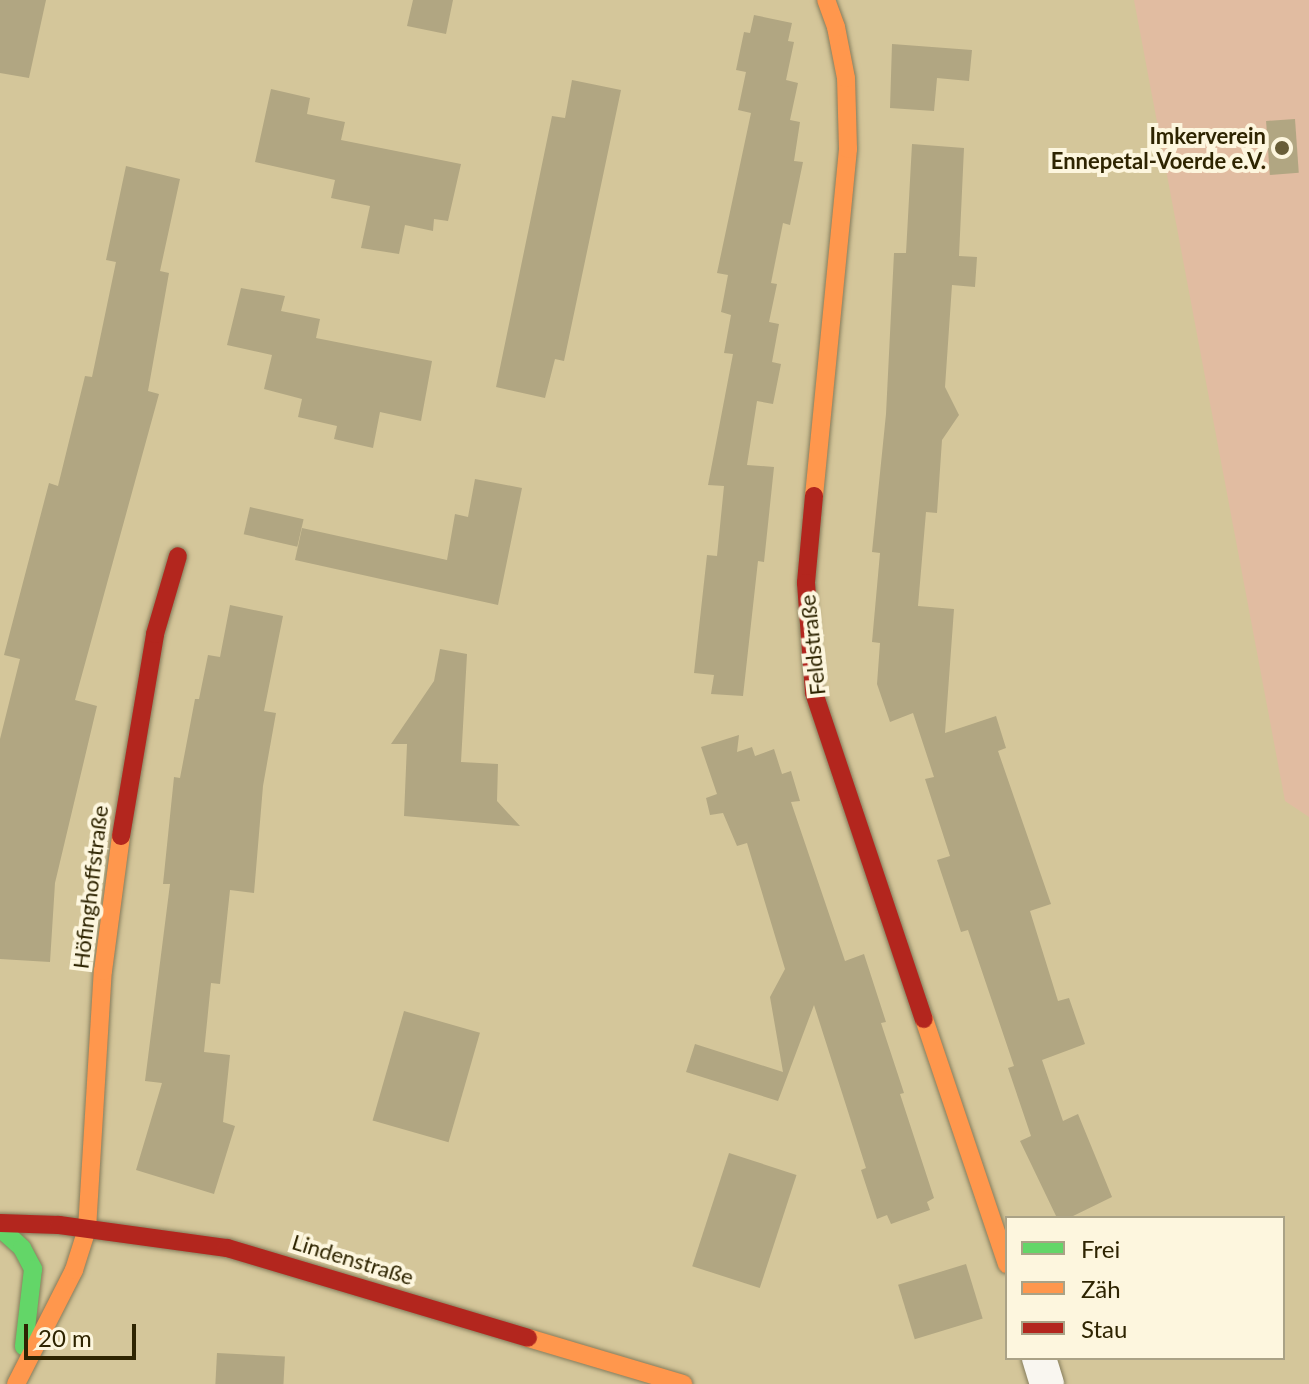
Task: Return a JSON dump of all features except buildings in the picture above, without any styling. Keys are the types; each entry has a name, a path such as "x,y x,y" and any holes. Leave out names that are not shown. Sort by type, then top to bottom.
{"street":[{"name":"Feldstraße","path":"826,0 836,27 846,78 848,149 806,583 814,693 1005,1258"},
{"name":"Höfinghoffstraße","path":"19,1376 74,1270 87,1229 103,971 125,803 155,634 178,556"},
{"name":"Lindenstraße","path":"0,1226 87,1229 239,1251 683,1384"},
{"path":"0,1226 22,1248 33,1269 19,1376"},
{"path":"1040,1360 1047,1384"}],"shaded area":[{"path":"1134,0 1309,0 1309,817 1285,801"}],"traffic: fast":[{"path":"0,1228 22,1248 33,1269 24,1346"}],"traffic: slow":[{"path":"814,496 848,149 846,78 836,27 826,0"},
{"path":"16,1384 74,1270 87,1229 103,971 121,836"},
{"path":"924,1019 1005,1258"},
{"path":"528,1338 683,1384"}],"traffic: jam":[{"path":"814,496 806,583 814,693 924,1019"},
{"path":"121,836 155,634 178,556"},
{"path":"0,1223 59,1225 227,1248 528,1338"}],"place":[{"name":"Imkerverein Ennepetal-Voerde e.V.","path":"1282,148"}]}
